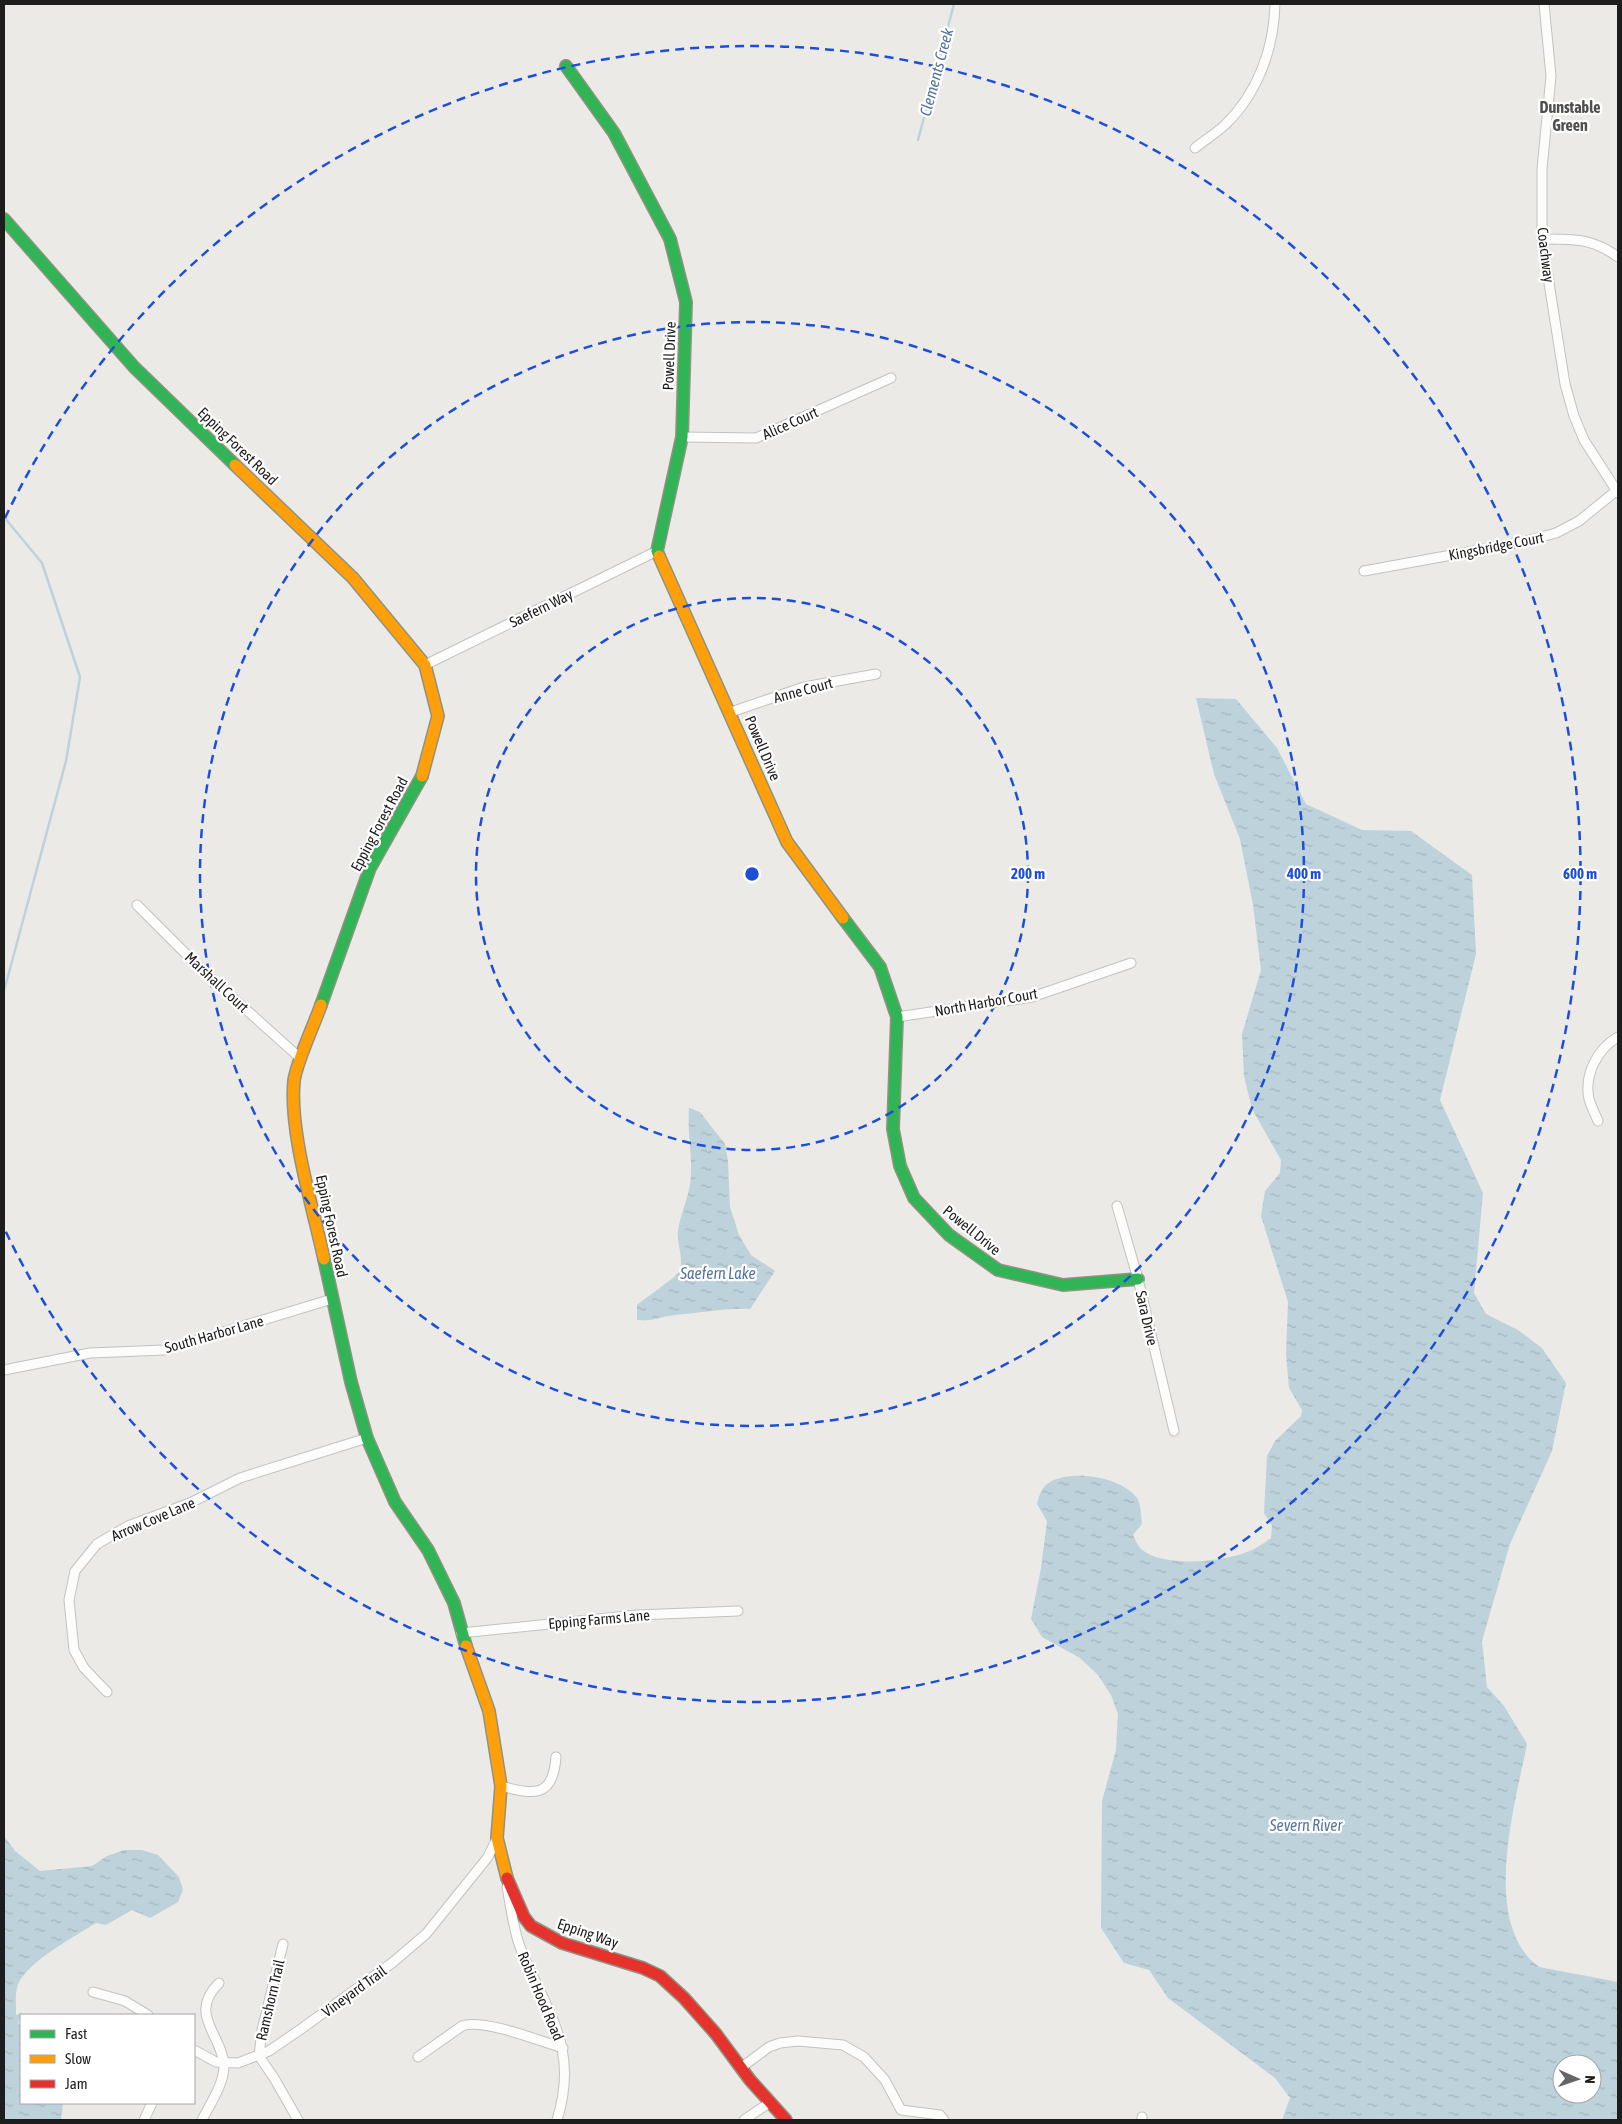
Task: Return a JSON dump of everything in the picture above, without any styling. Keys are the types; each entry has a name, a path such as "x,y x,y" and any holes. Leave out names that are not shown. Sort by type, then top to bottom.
{"street":[{"path":"1195,148 1224,126 1243,106 1266,63 1275,4"},
{"name":"Coachway","path":"1544,4 1551,76 1542,168 1542,239 1565,384 1574,416 1584,440 1617,492"},
{"name":"Powell Drive","path":"566,66 614,133 670,239 686,302 682,437 657,551 731,712 787,842 880,967 897,1017 893,1130 900,1166 914,1198 949,1235 998,1270 1063,1285 1138,1279"},
{"name":"Epping Forest Road","path":"4,220 134,367 353,578 425,665 438,716 425,770 370,868 300,1058 294,1079 294,1112 301,1155 332,1299 351,1382 367,1438 402,1515 428,1550 454,1604 461,1633"},
{"path":"1542,239 1575,239 1593,242 1618,257"},
{"name":"Alice Court","path":"682,437 756,438 891,378"},
{"name":"Kingsbridge Court","path":"1364,571 1524,542 1556,534 1579,521 1617,492"},
{"name":"Saefern Way","path":"425,665 657,551"},
{"name":"Anne Court","path":"731,712 804,687 876,674"},
{"name":"Marshall Court","path":"137,905 201,969 300,1058"},
{"name":"North Harbor Court","path":"897,1017 1032,997 1131,963"},
{"path":"1598,1121 1589,1100 1588,1085 1590,1071 1604,1048 1618,1037"},
{"name":"Sara Drive","path":"1116,1206 1138,1279 1174,1431"},
{"name":"South Harbor Lane","path":"4,1370 90,1353 164,1350 332,1299"},
{"name":"Arrow Cove Lane","path":"106,1692 84,1668 74,1650 69,1600 74,1572 97,1544 128,1526 190,1503 240,1478 367,1438"},
{"name":"Epping Farms Lane","path":"461,1633 636,1615 738,1611"},
{"name":"Epping Way","path":"461,1633 489,1710 501,1786 497,1838 504,1872 524,1917 531,1926 562,1943 643,1968 660,1976 684,1998 716,2034 769,2102 786,2120"},
{"path":"501,1786 529,1793 544,1788 555,1774 556,1757"},
{"name":"Vineyard Trail","path":"224,2064 238,2063 259,2056 381,1972 426,1934 488,1857 497,1838"},
{"name":"Robin Hood Road","path":"504,1872 520,1945 563,2048 566,2075 557,2120"},
{"name":"Ramshorn Trail","path":"259,2056 262,2030 284,1944"},
{"path":"202,2120 221,2081 224,2064 208,2022 206,2010 208,1996 219,1983"},
{"path":"93,1992 125,2000 146,2014"},
{"path":"418,2057 462,2026 470,2023 499,2028 563,2048"},
{"path":"742,2067 770,2047 780,2043 798,2041 843,2046 864,2057 885,2080 901,2110 940,2115 944,2120"},
{"path":"195,2050 224,2064"},
{"path":"259,2056 298,2120"},
{"path":"744,2120 769,2102"},
{"path":"144,2120 152,2104"}],"water":[{"name":"Severn River","path":"1196,698 1236,699 1277,748 1306,804 1362,830 1411,831 1472,875 1476,954 1440,1100 1483,1193 1474,1293 1486,1314 1518,1330 1542,1348 1566,1383 1552,1451 1510,1544 1482,1641 1487,1687 1504,1706 1527,1744 1510,1830 1506,1862 1506,1893 1511,1922 1521,1947 1539,1967 1618,1982 1618,2120 1282,2120 1290,2098 1275,2078 1168,1998 1149,1970 1124,1963 1101,1928 1102,1801 1116,1750 1118,1714 1111,1695 1098,1675 1080,1658 1042,1637 1031,1619 1041,1568 1047,1521 1037,1504 1040,1495 1047,1484 1059,1478 1083,1476 1109,1480 1130,1491 1137,1498 1142,1524 1133,1535 1141,1549 1151,1555 1178,1561 1208,1560 1236,1556 1260,1546 1271,1538 1272,1526 1264,1513 1267,1456 1275,1441 1301,1416 1302,1410 1289,1388 1286,1354 1288,1302 1261,1216 1265,1191 1280,1173 1281,1160 1252,1109 1244,1076 1242,1034 1261,970 1253,905 1240,839 1214,774"},
{"name":"Saefern Lake","path":"689,1108 700,1112 725,1144 728,1161 730,1207 739,1235 751,1255 775,1271 750,1309 722,1310 637,1320 637,1305 677,1275 681,1267 678,1230 691,1174"},
{"path":"4,1836 15,1851 40,1871 92,1866 107,1856 124,1850 142,1850 158,1855 179,1877 183,1890 178,1902 150,1918 132,1910 106,1925 96,1923 51,1951 39,1960 21,1979 16,1994 16,2015 22,2013 18,2023 20,2026 20,2104 63,2104 61,2120 4,2120"}],"waterway":[{"name":"Clements Creek","path":"918,140 954,4"},
{"path":"4,517 42,563 80,677 66,761 4,991"}],"traffic: fast":[{"path":"566,66 614,133 670,239 686,302 682,437 657,551 659,556"},
{"path":"4,219 134,367 235,465"},
{"path":"321,1005 370,868 422,776"},
{"path":"843,918 880,967 897,1017 893,1129 900,1166 914,1198 949,1235 998,1270 1063,1285 1138,1279"},
{"path":"324,1259 351,1382 367,1438 395,1502 428,1550 454,1603 466,1646"}],"traffic: slow":[{"path":"235,465 353,578 425,665 438,716 422,776"},
{"path":"659,556 787,842 843,918"},
{"path":"321,1005 295,1073 293,1101 298,1146 324,1259"},
{"path":"466,1646 489,1711 501,1786 497,1838 507,1878"}],"traffic: jam":[{"path":"507,1878 524,1917 531,1926 562,1943 643,1968 660,1976 684,1998 716,2034 750,2080 786,2120"}],"district":[{"name":"Dunstable Green","path":"1570,116"}]}
